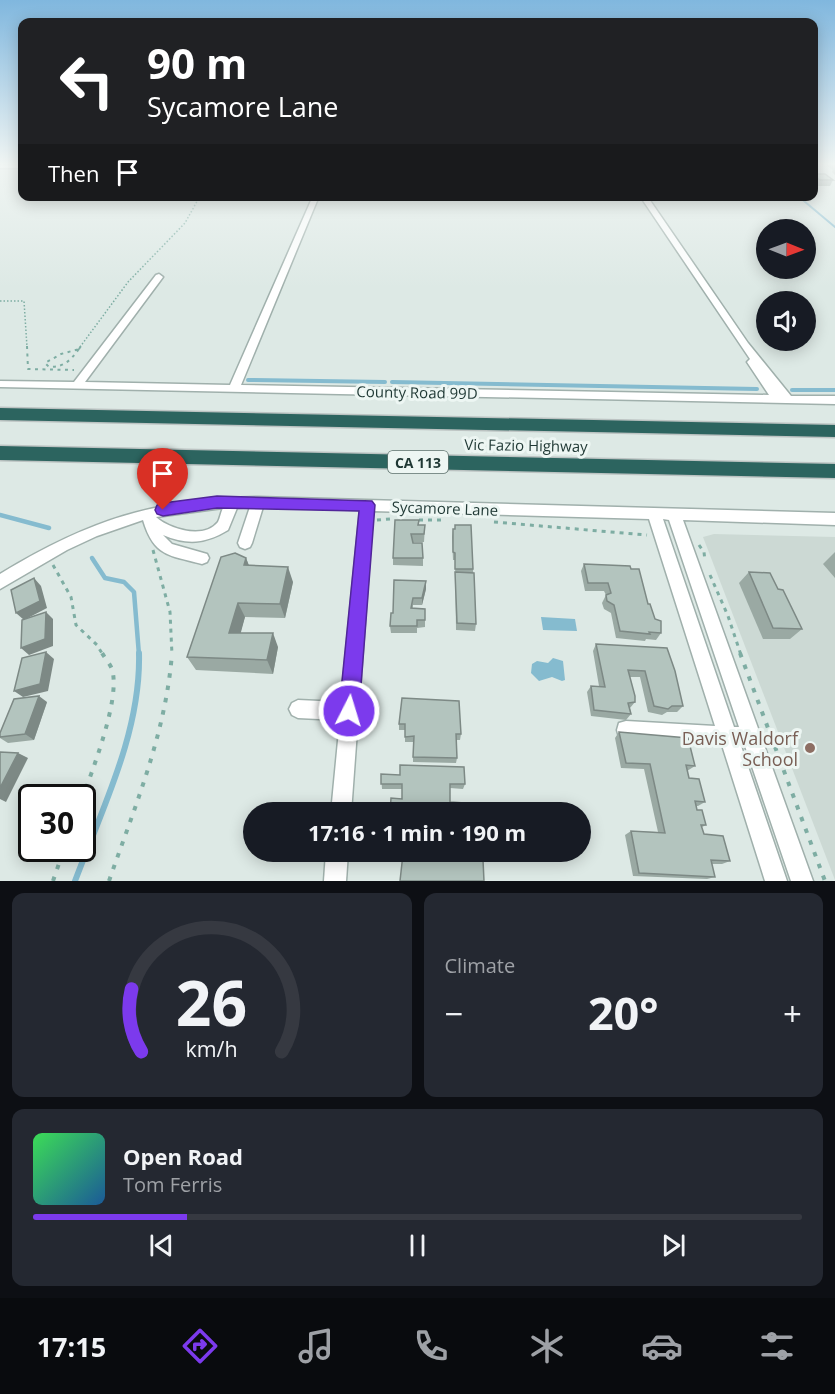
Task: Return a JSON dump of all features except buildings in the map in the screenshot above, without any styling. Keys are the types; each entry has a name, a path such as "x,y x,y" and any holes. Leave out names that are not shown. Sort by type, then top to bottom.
{"highway":[{"name":"Vic Fazio Highway","path":"0,414 835,431"},
{"name":"Vic Fazio Highway","path":"0,453 835,471"}],"street":[{"path":"234,389 312,206"},
{"path":"650,206 744,345 757,371 783,399"},
{"path":"77,386 159,277"},
{"name":"County Road 99D","path":"0,384 835,400"},
{"path":"152,524 186,538 200,538 223,526 232,502"},
{"path":"244,543 258,502"},
{"name":"Sycamore Lane","path":"0,582 50,551 119,521 152,524 195,504 258,502 366,513 674,515 835,519"},
{"path":"341,802 366,513"},
{"path":"655,515 776,881"},
{"path":"674,515 802,881"},
{"path":"152,524 168,549 202,558"},
{"path":"298,709 349,711"},
{"path":"626,730 752,737"},
{"path":"335,881 336,862"}],"path":[{"path":"80,349 61,354 45,363 49,367 60,367 70,361 80,349 128,282 184,223 194,206"},
{"path":"0,301 24,301 28,369 88,371"},
{"path":"366,513 392,519"},
{"path":"412,519 445,520"},
{"path":"490,521 632,532 652,537"},
{"path":"109,881 160,729 171,679 169,608 152,552 152,524"},
{"path":"691,540 700,545 706,564"},
{"path":"50,551 71,597 76,625 97,645 112,669 113,688 106,726 87,784"},
{"path":"710,574 728,616 756,700 825,881"},
{"path":"52,881 59,862"}],"shaded area":[{"name":"Davis Waldorf School","path":"714,534 835,537 835,880 703,537"}],"water":[{"path":"541,617 575,619 577,631 543,630"},
{"path":"553,658 563,661 565,680 552,677 539,681 531,673 532,664 537,661 548,663"}],"waterway":[{"path":"810,206 835,227"},
{"path":"248,380 385,382"},
{"path":"392,382 757,389"},
{"path":"792,390 835,390"},
{"path":"0,515 49,528"},
{"path":"92,558 105,578 124,582 134,592 139,654"},
{"path":"75,881 108,798 127,741 134,712 139,654"}],"place":[{"name":"Davis Waldorf School","path":"810,748"}],"route":[{"path":"163,510 217,502 367,505 349,711"}]}
